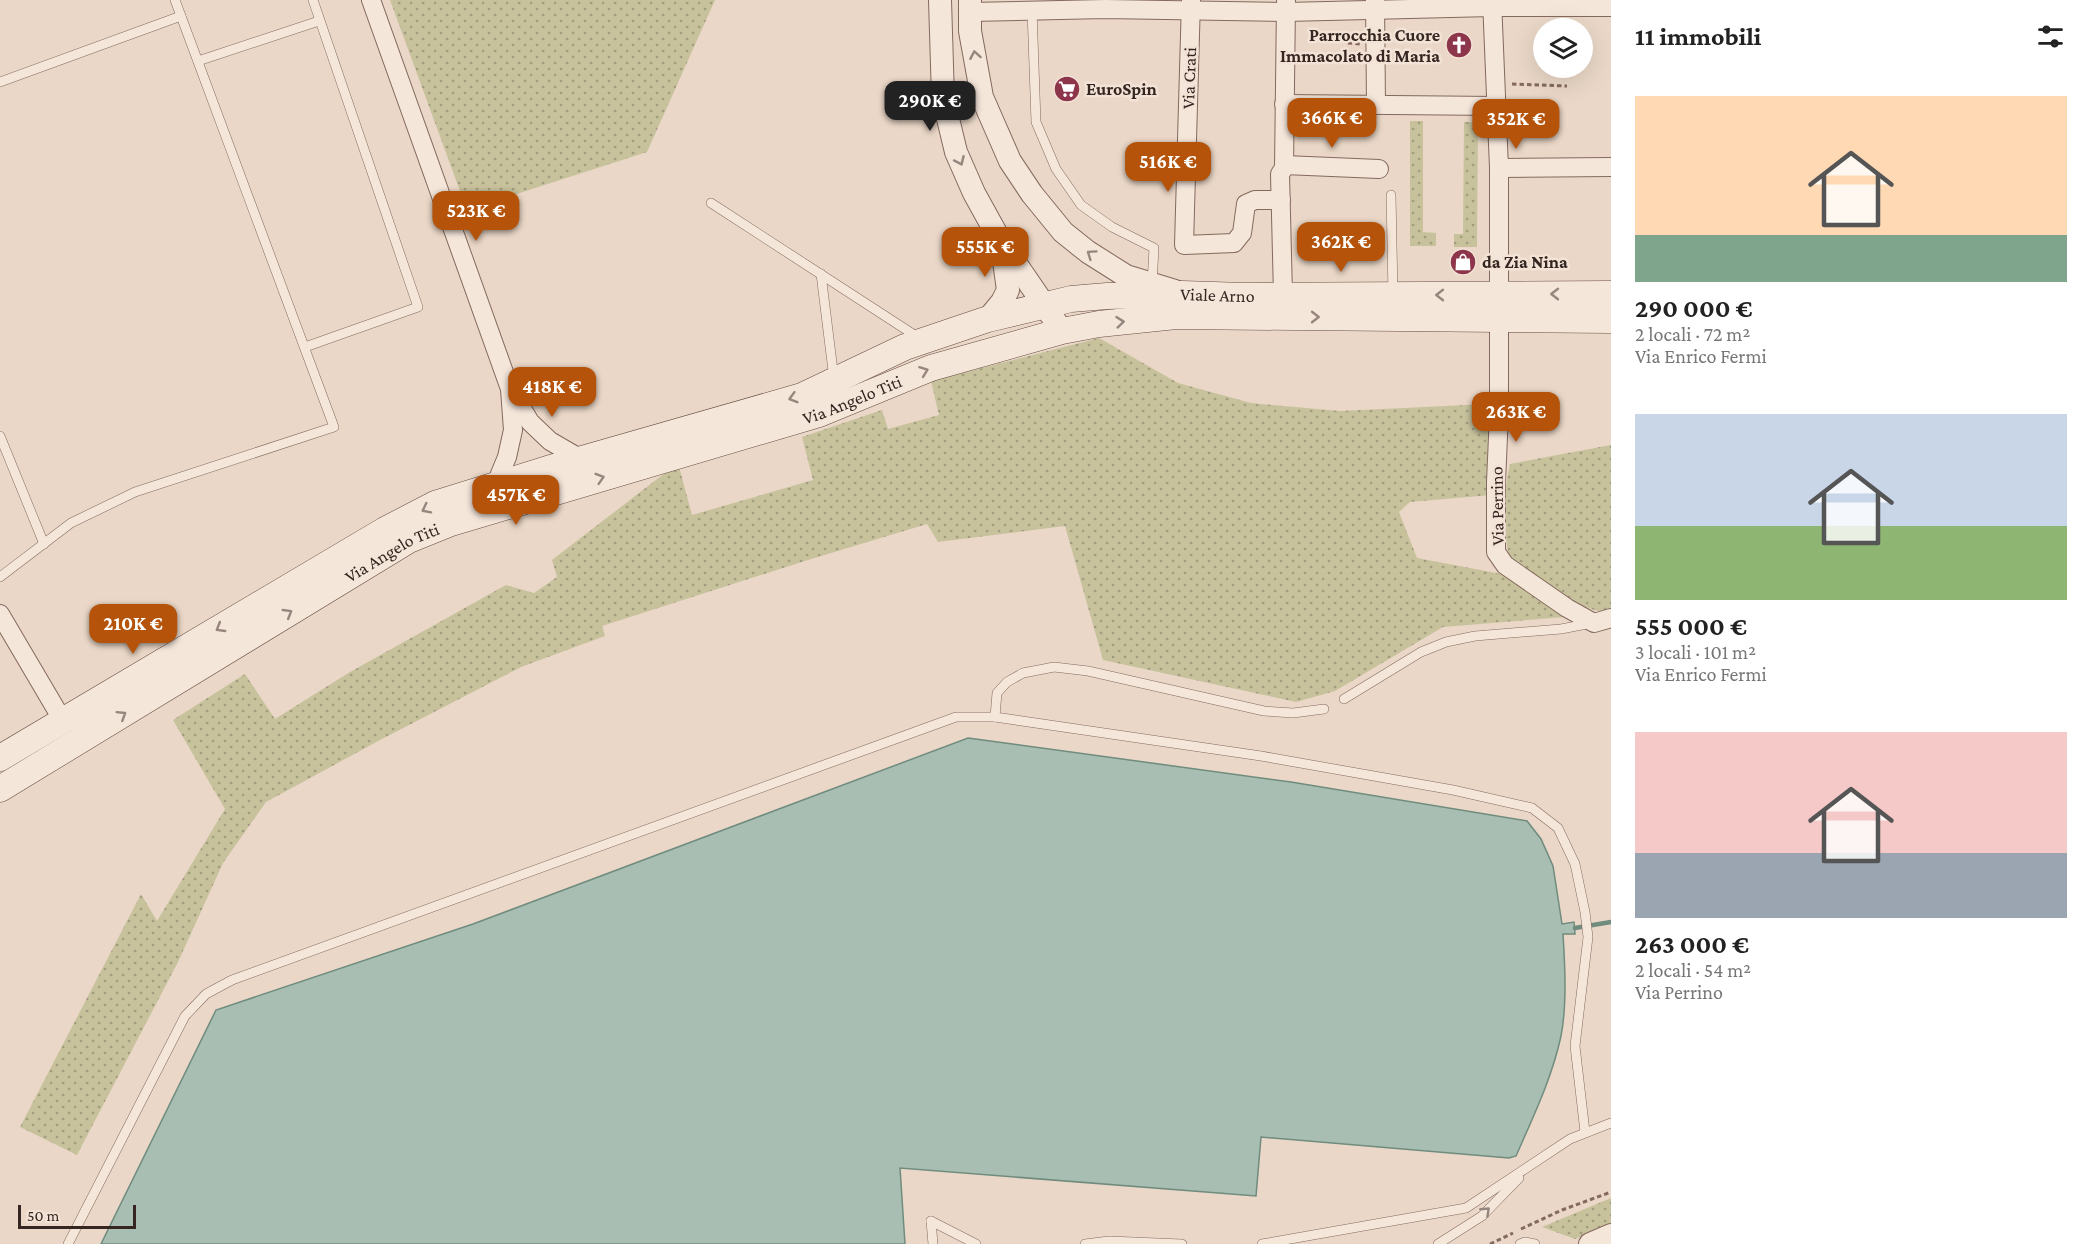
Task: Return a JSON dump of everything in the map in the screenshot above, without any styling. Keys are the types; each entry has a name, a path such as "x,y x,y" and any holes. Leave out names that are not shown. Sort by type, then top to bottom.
{"main road":[{"name":"Viale Arno","path":"1062,331 1099,324 1176,316 1498,307 1611,294"},
{"name":"Viale Arno","path":"1044,306 1107,296 1393,295 1611,320"},
{"name":"Via Angelo Titi","path":"0,789 66,748 73,722 385,530 435,504 581,459 802,396 905,347 988,319 1044,306"},
{"name":"Via Angelo Titi","path":"0,758 73,722 410,540 451,523 819,414 931,368 1062,331"}],"street":[{"path":"371,0 510,388 530,422 550,441 581,459"},
{"path":"940,0 943,98 956,152 974,193 1001,242 1062,331"},
{"path":"1182,294 1126,276 1088,252 1063,232 1032,194 1010,161 982,97 970,31 970,6 1032,10 1191,4 1286,6 1492,3 1611,7"},
{"name":"Via Perrino","path":"1492,3 1499,168 1499,414 1496,552 1505,565 1567,608 1603,620"},
{"name":"Via Crati","path":"1191,4 1184,245 1234,243 1242,233 1246,204 1255,200 1281,200"},
{"path":"1375,5 1376,105"},
{"path":"1283,295 1280,174 1284,166 1286,6"},
{"path":"1284,104 1497,106"},
{"path":"1284,166 1379,170"},
{"path":"1499,168 1611,166"},
{"path":"988,319 1002,302 1008,290 1001,242"},
{"path":"495,486 507,457 513,430 510,388"},
{"path":"0,614 73,722"},
{"path":"1590,1244 1611,1234"}],"lane":[{"path":"0,578 71,523 135,492 334,427 175,0"},
{"path":"305,347 418,307 313,0"},
{"path":"1032,10 1036,122 1056,169 1081,205 1112,227 1154,248 1152,284"},
{"path":"0,82 181,16"},
{"path":"198,61 320,21"},
{"path":"1497,106 1535,108"},
{"path":"1391,195 1393,295"},
{"path":"711,203 924,341"},
{"path":"821,274 835,381"},
{"path":"1,440 44,544"},
{"path":"1344,699 1421,652 1446,642 1475,636 1561,629 1603,620"},
{"path":"995,717 997,693 1007,682 1023,673 1054,667 1088,671 1264,711 1293,713 1324,709"},
{"path":"68,1244 185,1016 206,994 232,980 956,717 995,717 1261,756 1453,790 1532,808 1558,828 1575,864 1585,912 1588,937 1575,1046 1585,1132"},
{"path":"1262,1244 1466,1208 1570,1139 1611,1123"},
{"path":"1438,1244 1482,1216 1530,1167"},
{"path":"933,1244 931,1221 976,1244"},
{"path":"1085,1244 1109,1241 1182,1244"},
{"path":"1520,1244 1525,1242 1535,1244"}],"path":[{"path":"1496,83 1567,86"},
{"path":"1490,1244 1562,1210 1611,1191"}],"shaded area":[{"path":"390,0 715,0 647,152 467,210"},
{"path":"1410,121 1423,121 1423,232 1436,233 1436,246 1410,246"},
{"path":"1464,122 1478,122 1477,247 1454,247 1454,234 1463,234"},
{"path":"1099,338 1178,383 1251,403 1340,411 1488,404 1491,495 1410,502 1399,512 1417,558 1512,576 1565,617 1443,627 1335,691 1296,702 1103,660 1065,526 938,542 927,524 602,626 605,636 521,667 266,802 223,863 178,962 77,1155 20,1127 141,894 157,921 225,809 173,720 245,674 275,719 350,672 506,585 534,593 557,577 552,560 678,463 692,515 813,480 802,437 882,410 888,429 939,415 931,381"},
{"path":"1611,445 1611,611 1600,611 1572,601 1509,557 1504,521 1504,500 1510,464"},
{"path":"968,738 1291,782 1527,821 1541,839 1553,866 1562,924 1574,922 1575,934 1563,934 1565,999 1557,1052 1542,1097 1516,1156 1509,1158 1261,1137 1256,1196 900,1168 905,1244 101,1244 216,1010 473,924"},
{"path":"1611,1198 1611,1223 1575,1239 1542,1227"}],"waterway":[{"path":"1575,928 1611,922"}],"place":[{"name":"Parrocchia Cuore Immacolato di Maria","path":"1459,45"},
{"name":"EuroSpin","path":"1067,89"},
{"name":"da Zia Nina","path":"1463,262"}]}
